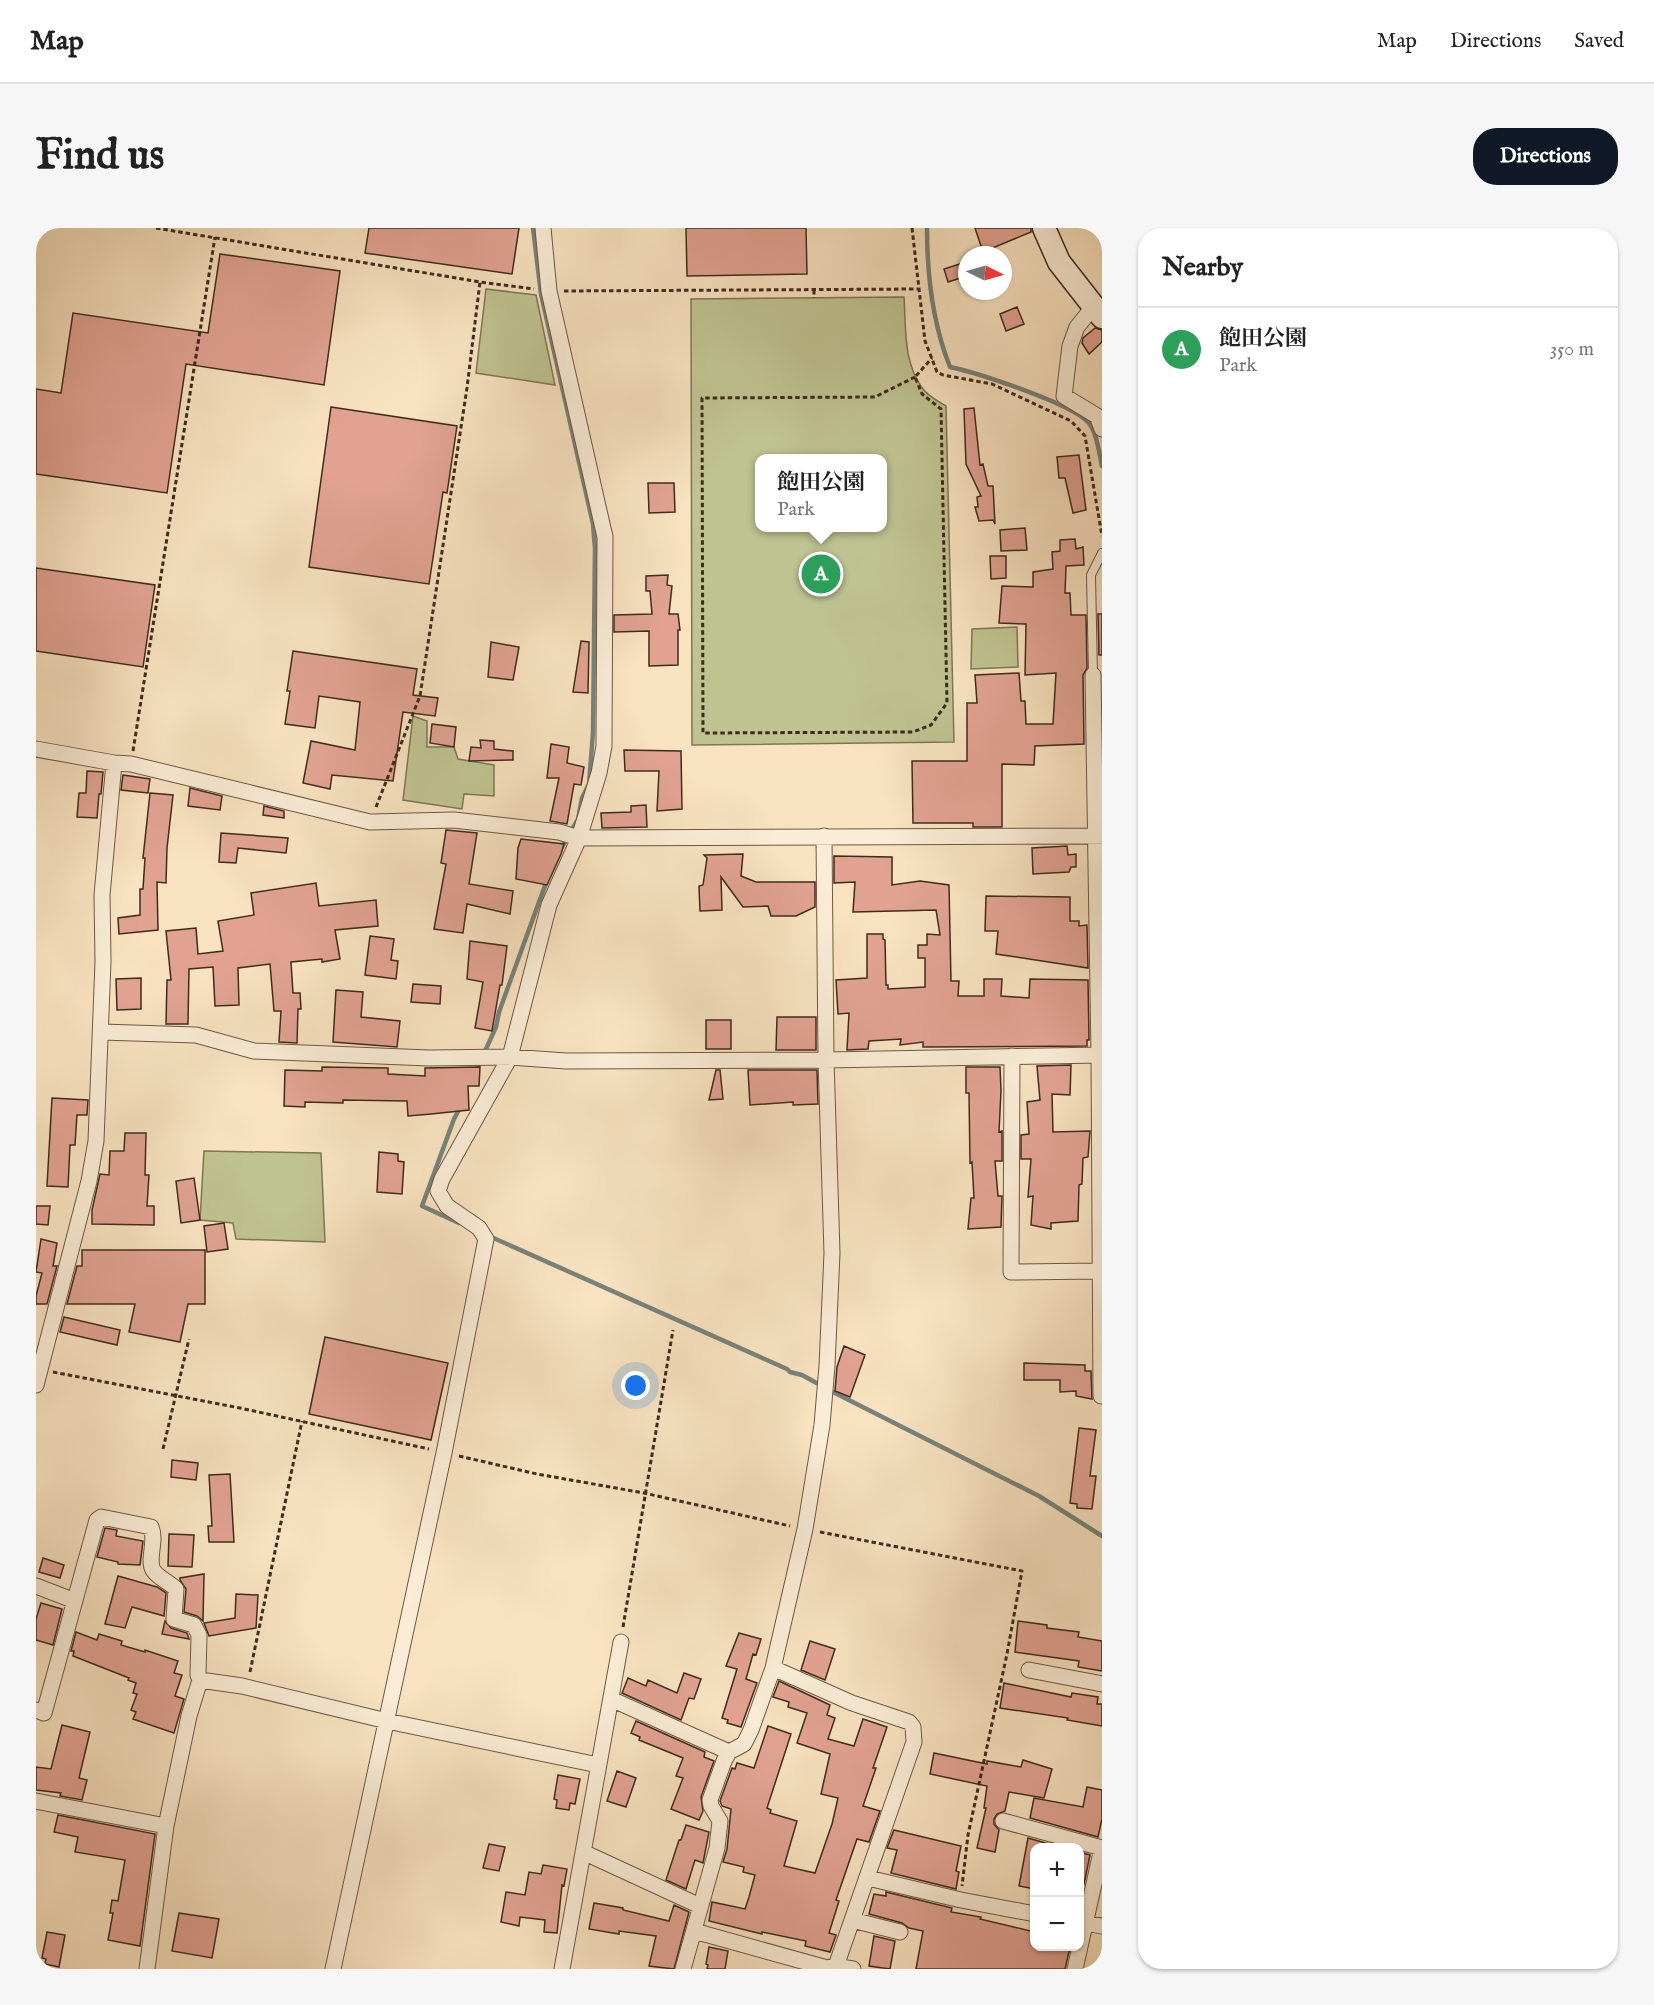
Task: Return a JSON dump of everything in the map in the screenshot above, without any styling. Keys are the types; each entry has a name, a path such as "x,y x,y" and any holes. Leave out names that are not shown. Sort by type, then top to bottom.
{"main road":[{"path":"1044,228 1059,262 1098,311"}],"street":[{"path":"333,1969 444,1453 486,1239 479,1228 447,1206 438,1191 456,1152 510,1057 549,905 579,838 599,772 604,746 605,537 549,291 543,228"},
{"path":"1098,311 1077,327 1070,346 1064,396 1096,416 1102,429"},
{"path":"1093,675 1101,1055 1101,1396"},
{"path":"36,749 114,764 131,764 370,822 454,820 559,832 579,838 1098,836"},
{"path":"36,1385 38,1369 89,1181 96,1140 103,962 102,895 114,764"},
{"path":"682,1969 720,1832 720,1821 710,1800 729,1752 744,1744 751,1730 773,1668 805,1529 822,1425 832,1253 826,1060 824,836"},
{"path":"101,1032 196,1035 254,1051 429,1058 510,1057 566,1061 826,1060 1101,1055"},
{"path":"1012,1056 1011,1272 1100,1271"},
{"path":"36,1710 44,1713 97,1520 101,1517 151,1527 154,1535 151,1563 154,1571 176,1589 174,1619 194,1625 199,1635 200,1680 189,1716 166,1827 147,1969"},
{"path":"36,1586 75,1601"},
{"path":"562,1969 621,1642"},
{"path":"773,1668 852,1702 909,1722 913,1727 914,1742 835,1968"},
{"path":"1029,1670 1102,1684"},
{"path":"200,1680 247,1688 598,1766"},
{"path":"610,1699 729,1752"},
{"path":"36,1801 166,1827"},
{"path":"1003,1821 1102,1848 1084,1915"},
{"path":"583,1852 700,1906"},
{"path":"868,1878 961,1900 1030,1913"},
{"path":"852,1920 900,1932"},
{"path":"1084,1922 1102,1926"},
{"path":"694,1931 827,1968 853,1969"},
{"path":"1075,1969 1078,1951"}],"lane":[{"path":"1093,675 1091,576 1102,553"}],"path":[{"path":"156,228 480,282 549,291 918,289"},
{"path":"912,228 925,341 937,372 992,384 1071,421 1085,436 1102,536"},
{"path":"131,764 215,237"},
{"path":"370,822 420,696 480,282"},
{"path":"814,290 814,298"},
{"path":"915,377 922,394 941,409 946,703 931,725 913,732 704,733 702,398 875,396 915,377 932,358"},
{"path":"621,1642 672,1330"},
{"path":"163,1449 189,1339"},
{"path":"38,1369 302,1421 537,1474 644,1493 805,1529 1022,1570 1007,1654 968,1835 961,1900"},
{"path":"247,1688 302,1421"}],"green space":[{"path":"486,289 536,295 555,385 476,373"},
{"path":"904,297 907,345 912,368 925,392 946,406 954,742 692,745 691,299"},
{"path":"1017,627 1018,667 971,669 972,629"},
{"path":"413,716 427,721 427,747 454,747 458,759 494,765 494,796 464,794 462,809 403,800"},
{"path":"204,1151 321,1153 325,1242 236,1239 233,1223 200,1220"}],"building":[{"path":"369,228 519,228 512,274 365,253"},
{"path":"686,228 806,228 807,274 687,276"},
{"path":"975,228 1031,228 1031,232 997,246 981,246"},
{"path":"220,254 340,271 324,385 186,364 167,493 36,474 36,389 61,393 73,313 208,333"},
{"path":"958,265 958,279 948,282 944,269"},
{"path":"1017,307 1024,324 1006,331 1000,314"},
{"path":"1095,328 1102,330 1102,342 1089,354 1082,343 1083,338"},
{"path":"331,407 457,426 447,493 443,492 429,584 309,567"},
{"path":"974,408 980,465 983,464 988,486 993,486 995,524 993,520 979,521 975,507 978,507 977,497 981,496 966,464 964,409"},
{"path":"1079,455 1086,510 1073,513 1065,478 1059,478 1057,457"},
{"path":"648,483 674,483 675,512 649,513"},
{"path":"1025,528 1027,550 1001,551 1000,530"},
{"path":"1075,539 1076,549 1083,547 1084,565 1066,566 1065,593 1070,593 1071,615 1086,615 1087,668 1083,675 1084,744 1035,746 1034,765 1002,764 1002,827 973,827 973,823 913,823 912,761 967,761 967,703 977,703 975,675 1019,673 1021,701 1025,701 1026,724 1053,724 1056,673 1025,675 1026,624 999,623 1002,586 1033,587 1033,572 1053,569 1052,552 1060,551 1060,540"},
{"path":"990,556 1006,556 1006,578 991,579"},
{"path":"36,568 155,585 143,667 36,651"},
{"path":"668,575 667,585 672,586 669,614 678,614 680,630 678,630 678,665 649,666 649,631 614,632 614,615 652,614 650,591 646,591 646,576"},
{"path":"1098,614 1102,614 1102,655 1099,655"},
{"path":"581,641 589,642 588,693 573,692"},
{"path":"491,642 519,647 513,680 488,677"},
{"path":"293,651 417,669 413,695 438,698 435,716 403,712 393,781 332,775 330,789 303,783 311,741 355,750 360,702 319,696 315,728 285,724"},
{"path":"432,724 456,727 454,747 430,743"},
{"path":"480,740 494,741 494,749 513,751 513,760 469,761 471,747 481,748"},
{"path":"551,744 569,747 567,763 584,767 581,785 574,784 567,824 550,821 559,778 547,778"},
{"path":"624,750 681,751 682,809 657,811 659,771 625,771"},
{"path":"87,771 103,772 97,818 77,817 79,793 86,793"},
{"path":"123,775 150,779 148,793 121,790"},
{"path":"190,788 222,796 220,810 188,806"},
{"path":"150,793 173,795 166,883 157,882 158,930 119,934 118,918 140,915 140,889 143,889 145,858 143,858"},
{"path":"646,805 647,827 602,828 601,813 631,812 631,806"},
{"path":"264,806 284,811 284,818 263,815"},
{"path":"446,830 477,833 469,884 513,891 510,914 467,904 463,933 434,929 446,864 441,863"},
{"path":"221,833 288,838 286,853 238,848 236,863 219,862"},
{"path":"521,839 564,844 547,885 516,879 518,848"},
{"path":"1067,846 1068,855 1076,854 1076,867 1071,867 1069,872 1033,874 1032,848"},
{"path":"743,854 741,876 756,882 815,882 815,907 796,916 771,916 768,906 743,907 721,877 722,910 700,911 699,886 703,885 707,858 704,855"},
{"path":"834,856 892,857 892,885 920,881 949,885 951,981 959,981 958,996 984,996 984,979 1002,979 1001,996 1029,998 1030,979 1088,980 1089,1040 1087,1040 1087,1046 923,1047 923,1042 900,1045 901,1039 869,1041 868,1049 847,1050 849,1013 838,1014 836,980 867,978 867,934 883,934 888,989 925,987 925,958 918,958 918,945 927,945 927,934 940,935 936,910 853,912 855,882 834,883"},
{"path":"316,883 319,906 376,900 378,926 335,930 340,959 322,962 322,959 291,962 293,993 300,993 301,1009 298,1009 297,1043 279,1042 281,1011 274,1011 270,964 238,968 239,1005 215,1006 213,967 189,969 188,1024 166,1024 167,980 171,980 166,931 196,928 198,954 223,951 218,921 254,915 251,893"},
{"path":"986,896 1070,897 1070,921 1079,921 1079,926 1087,925 1088,968 996,954 998,931 985,931"},
{"path":"370,936 394,939 391,960 398,961 396,979 365,975"},
{"path":"470,941 507,946 502,985 500,985 492,1031 475,1028 483,982 467,979"},
{"path":"141,978 141,1009 117,1010 116,979"},
{"path":"413,984 441,986 440,1004 411,1002"},
{"path":"336,990 363,992 361,1017 400,1021 397,1047 333,1042"},
{"path":"777,1017 816,1017 816,1050 776,1050"},
{"path":"706,1020 731,1020 731,1049 706,1049"},
{"path":"1071,1065 1070,1095 1052,1094 1053,1132 1090,1131 1088,1157 1083,1158 1082,1184 1079,1185 1078,1221 1051,1223 1051,1229 1031,1225 1033,1196 1028,1197 1031,1159 1021,1159 1021,1135 1029,1134 1027,1102 1040,1100 1037,1066"},
{"path":"322,1067 388,1068 388,1074 425,1076 425,1068 480,1067 479,1086 468,1086 469,1110 431,1114 408,1116 407,1101 343,1100 343,1103 305,1102 305,1107 284,1106 285,1070 322,1071"},
{"path":"966,1067 1000,1067 999,1132 1002,1131 1002,1161 995,1161 998,1196 1002,1196 1001,1227 968,1229 971,1198 974,1198 972,1162 970,1163 969,1093 966,1093"},
{"path":"716,1070 720,1070 723,1099 709,1100"},
{"path":"748,1070 817,1070 818,1104 793,1105 793,1102 750,1105"},
{"path":"52,1098 88,1100 87,1115 77,1115 75,1145 70,1145 68,1187 47,1186"},
{"path":"125,1133 146,1133 145,1175 149,1175 147,1206 154,1206 154,1225 92,1224 92,1210 100,1174 109,1175 110,1151 124,1151"},
{"path":"379,1152 398,1154 398,1161 404,1162 402,1194 377,1192"},
{"path":"194,1178 200,1220 181,1223 176,1181"},
{"path":"36,1206 50,1206 48,1225 36,1224"},
{"path":"224,1223 228,1249 207,1252 204,1226"},
{"path":"41,1239 57,1243 53,1266 57,1266 47,1304 36,1304 42,1273 36,1272"},
{"path":"82,1250 205,1250 205,1304 188,1304 180,1342 129,1332 135,1304 67,1304 77,1266 82,1266"},
{"path":"64,1317 120,1330 117,1345 60,1332"},
{"path":"325,1337 448,1363 431,1440 309,1414"},
{"path":"844,1346 865,1355 850,1397 835,1391 837,1367"},
{"path":"1024,1363 1085,1365 1085,1371 1091,1371 1092,1399 1076,1396 1076,1391 1060,1392 1060,1380 1024,1380"},
{"path":"1079,1428 1096,1430 1090,1476 1096,1476 1092,1509 1077,1508 1077,1504 1070,1503"},
{"path":"172,1460 198,1463 196,1480 171,1477"},
{"path":"230,1474 234,1542 209,1542 208,1526 212,1526 209,1475"},
{"path":"105,1528 117,1530 116,1536 143,1541 140,1565 118,1564 118,1562 97,1557"},
{"path":"169,1534 194,1535 192,1567 168,1566"},
{"path":"43,1558 64,1565 60,1578 39,1572"},
{"path":"204,1574 203,1621 197,1616 184,1612 186,1589 180,1578"},
{"path":"118,1576 157,1587 166,1593 164,1616 132,1607 125,1628 105,1624"},
{"path":"236,1594 258,1595 256,1628 209,1636 204,1623 235,1618"},
{"path":"41,1603 62,1609 53,1645 36,1640 36,1619"},
{"path":"165,1621 171,1628 187,1633 189,1639 162,1634"},
{"path":"1018,1621 1079,1632 1078,1637 1102,1641 1102,1671 1078,1667 1079,1661 1015,1652"},
{"path":"76,1632 97,1640 99,1634 122,1641 121,1645 178,1661 174,1673 182,1675 175,1696 184,1699 174,1733 133,1719 136,1712 131,1710 137,1694 133,1693 136,1683 128,1680 129,1678 73,1656 74,1651 71,1651"},
{"path":"739,1633 761,1639 756,1655 753,1654 746,1679 757,1683 741,1727 727,1723 728,1720 722,1718 737,1669 726,1666"},
{"path":"810,1641 835,1649 825,1680 801,1670"},
{"path":"684,1673 701,1679 694,1699 689,1698 681,1720 622,1693 628,1678 646,1686 648,1680 677,1693"},
{"path":"779,1681 830,1705 827,1715 835,1718 828,1739 854,1746 863,1719 887,1727 863,1806 880,1811 869,1842 857,1839 836,1900 839,1901 829,1933 836,1935 830,1952 805,1946 806,1941 762,1932 762,1934 709,1921 712,1902 745,1909 749,1897 755,1875 743,1872 744,1867 723,1862 727,1849 731,1809 722,1806 720,1801 732,1768 735,1769 737,1763 754,1768 768,1726 791,1734 767,1808 771,1810 770,1813 797,1821 784,1866 815,1873 832,1824 838,1798 821,1794 830,1754 797,1743 807,1713 788,1707 789,1702 773,1697"},
{"path":"1004,1683 1071,1697 1072,1693 1098,1697 1097,1704 1102,1704 1102,1726 1067,1720 1068,1718 1000,1708"},
{"path":"636,1721 705,1752 704,1757 714,1761 701,1797 703,1811 699,1820 671,1809 683,1778 676,1776 683,1758 639,1740 640,1737 631,1733"},
{"path":"62,1725 90,1732 79,1778 87,1780 82,1800 60,1796 61,1793 36,1790 36,1767 51,1769"},
{"path":"934,1753 987,1764 987,1761 1021,1767 1023,1760 1052,1769 1044,1798 1009,1792 1005,1811 997,1814 994,1819 994,1824 999,1830 995,1852 977,1848 986,1808 984,1808 987,1786 930,1774"},
{"path":"617,1771 636,1778 626,1807 607,1801"},
{"path":"558,1775 580,1779 575,1804 570,1803 569,1810 556,1808 557,1800 554,1799"},
{"path":"1087,1787 1102,1790 1102,1819 1098,1837 1030,1818 1034,1798 1083,1807"},
{"path":"58,1815 155,1834 140,1946 108,1940 113,1913 110,1913 112,1900 118,1901 125,1860 75,1852 78,1837 54,1832"},
{"path":"686,1825 709,1832 703,1863 695,1860 686,1889 666,1880"},
{"path":"894,1830 961,1846 956,1871 959,1872 956,1889 891,1873 897,1850 887,1848"},
{"path":"1028,1838 1046,1843 1030,1843 1030,1888 1019,1886"},
{"path":"489,1844 505,1847 499,1871 483,1868"},
{"path":"1084,1853 1090,1855 1084,1884"},
{"path":"543,1865 567,1869 564,1886 562,1885 557,1933 544,1932 545,1920 520,1917 519,1926 501,1922 506,1892 525,1895 529,1872 541,1874"},
{"path":"886,1892 952,1908 951,1912 981,1917 980,1919 1030,1931 1030,1951 1069,1951 1065,1969 916,1969 923,1931 869,1914 874,1894 886,1896"},
{"path":"594,1903 623,1908 623,1910 669,1921 674,1905 689,1912 674,1969 649,1966 656,1936 619,1931 619,1934 589,1929"},
{"path":"179,1913 219,1919 212,1958 172,1951"},
{"path":"47,1932 65,1935 59,1967 45,1964 46,1959 42,1958"},
{"path":"874,1936 895,1941 890,1969 869,1966"},
{"path":"709,1947 728,1951 725,1969 707,1969"}],"waterway":[{"path":"533,228 541,294 593,524 595,548 593,732 589,784 582,798 578,819 562,847"},
{"path":"927,228 932,299 939,333 950,367 1023,390 1078,414 1094,431 1102,466"},
{"path":"476,1071 496,1027 499,1012 547,880"},
{"path":"459,1223 422,1206 461,1106"},
{"path":"489,1236 790,1372 802,1375 822,1386"},
{"path":"829,1390 1039,1496 1102,1536"}],"place":[{"name":"飽田公園","path":"821,574"}]}
